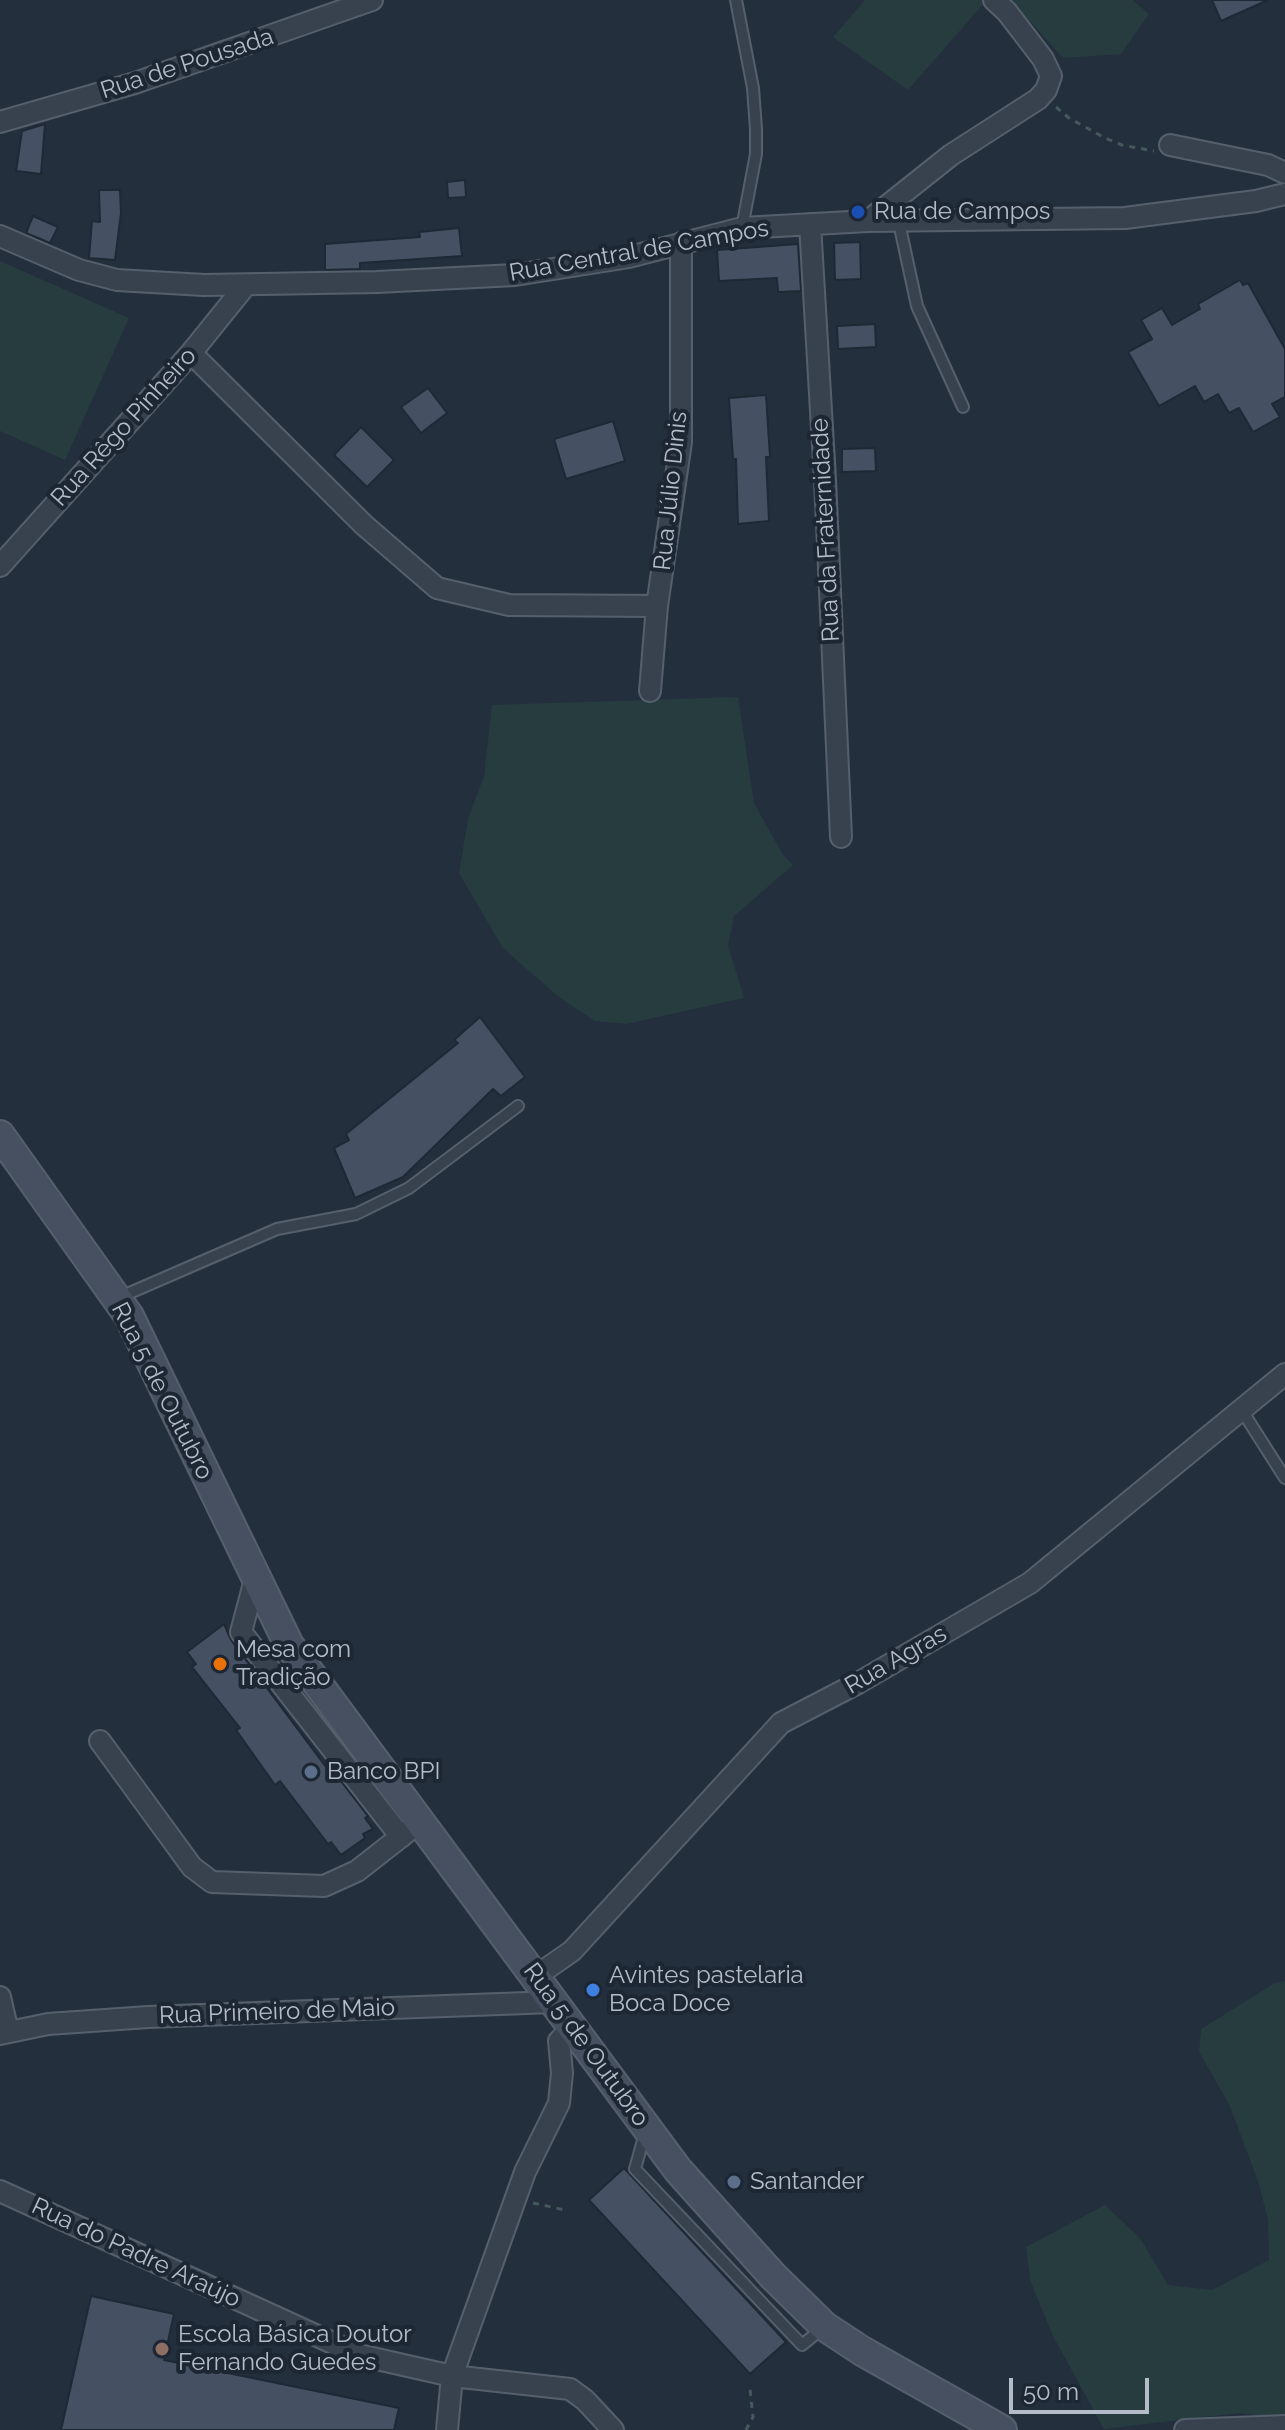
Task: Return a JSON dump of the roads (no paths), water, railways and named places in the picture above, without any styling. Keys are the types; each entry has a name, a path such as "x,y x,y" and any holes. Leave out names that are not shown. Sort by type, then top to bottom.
{"street":[{"name":"Rua de Pousada","path":"0,122 135,83 372,0"},
{"path":"895,211 951,155 1038,99 1046,90 1051,76 1043,59 994,0"},
{"path":"1170,145 1268,165 1285,173"},
{"name":"Rua Central de Campos","path":"0,236 79,270 117,280 245,286 515,275 629,257 742,228 868,221 895,211 1125,218 1256,201 1285,194"},
{"name":"Rua da Fraternidade","path":"810,224 841,837"},
{"name":"Rua Júlio Dinis","path":"650,691 657,606 681,442 681,243"},
{"name":"Rua Rêgo Pinheiro","path":"0,566 191,353 245,286"},
{"path":"191,353 364,525 437,588 509,605 657,606"},
{"name":"Rua 5 de Outubro","path":"0,1135 129,1316 289,1645 411,1829 536,1976 647,2128 706,2201 773,2276 824,2326 862,2351 1002,2430"},
{"name":"Rua Agras","path":"536,1976 572,1951 781,1723 858,1683 1030,1583 1285,1374"},
{"path":"100,1741 192,1867 212,1882 324,1886 357,1871 411,1829"},
{"path":"0,1997 4,2033"},
{"name":"Rua Primeiro de Maio","path":"4,2033 48,2024 148,2017 554,2002"},
{"path":"447,2430 452,2376 525,2172 559,2103 562,2073 559,2041 573,2027"},
{"name":"Rua do Padre Araújo","path":"0,2191 359,2355 452,2376 570,2389 613,2430"},
{"path":"1185,2430 1285,2426"}],"lane":[{"path":"736,0 753,88 756,129 756,154 742,228"},
{"path":"895,211 917,306 963,407"},
{"path":"116,1299 277,1229 356,1214 409,1188 518,1106"},
{"path":"1240,1409 1285,1478"},
{"path":"647,2128 635,2169 802,2345 824,2326"}],"place":[{"name":"Rua de Campos","path":"858,212"},
{"name":"Mesa com Tradição","path":"220,1664"},
{"name":"Banco BPI","path":"311,1772"},
{"name":"Avintes pastelaria Boca Doce","path":"593,1990"},
{"name":"Santander","path":"734,2182"},
{"name":"Escola Básica Doutor Fernando Guedes","path":"162,2349"}]}
